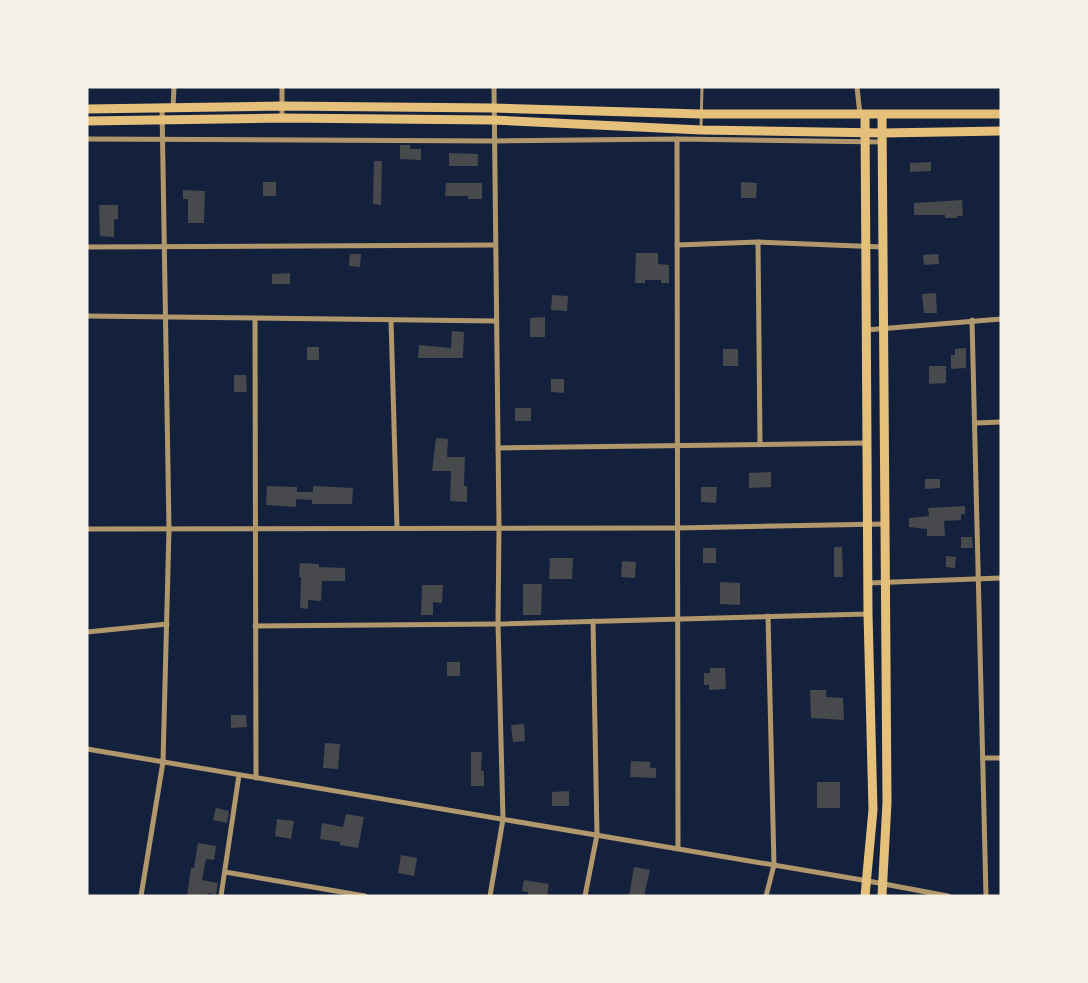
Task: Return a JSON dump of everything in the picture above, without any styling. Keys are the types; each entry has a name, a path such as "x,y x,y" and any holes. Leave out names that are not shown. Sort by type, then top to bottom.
{"main road":[{"path":"87,108 282,106 494,108 701,114 1001,114"},
{"path":"862,115 865,137 868,614 873,810 865,896"},
{"path":"882,115 885,247 884,524 887,802 882,896"},
{"path":"87,122 282,118 493,120 865,137 1001,132"}],"street":[{"path":"173,107 174,87"},
{"path":"282,87 282,118"},
{"path":"490,896 503,819 498,624 494,87"},
{"path":"857,87 862,115"},
{"path":"141,896 163,762 167,624 169,529 162,107"},
{"path":"87,139 494,141 865,137"},
{"path":"677,139 678,848"},
{"path":"677,245 758,242 885,247"},
{"path":"758,242 760,444"},
{"path":"87,247 495,245"},
{"path":"87,316 496,321"},
{"path":"255,318 256,777"},
{"path":"391,320 396,528"},
{"path":"866,330 972,320 1001,320"},
{"path":"972,320 986,896"},
{"path":"975,423 1001,422"},
{"path":"498,448 867,443"},
{"path":"87,529 678,528 884,524"},
{"path":"868,583 1001,578"},
{"path":"255,626 498,624 868,614"},
{"path":"766,896 774,865 768,616"},
{"path":"585,896 597,835 593,621"},
{"path":"87,632 167,624"},
{"path":"87,749 868,880 948,896"},
{"path":"983,758 1001,758"},
{"path":"221,896 239,775"},
{"path":"225,872 365,896"}],"lane":[{"path":"701,130 702,87"}],"building":[{"path":"400,145 410,145 410,149 421,149 421,160 400,159"},
{"path":"449,153 478,154 478,166 449,166"},
{"path":"374,161 382,161 381,205 373,204"},
{"path":"931,162 931,171 910,172 910,163"},
{"path":"263,182 276,182 276,196 263,196"},
{"path":"741,182 757,183 756,198 741,198"},
{"path":"446,183 482,183 482,199 468,199 468,196 445,196"},
{"path":"183,190 205,191 204,223 188,223 188,199 183,199"},
{"path":"962,200 963,216 957,216 957,218 945,218 945,215 914,215 914,203"},
{"path":"99,205 118,205 118,219 114,219 114,237 100,236"},
{"path":"636,253 658,253 658,264 669,265 669,283 661,283 661,280 645,280 645,283 635,283"},
{"path":"350,254 361,254 360,267 349,266"},
{"path":"938,254 939,264 924,265 923,255"},
{"path":"290,273 290,284 272,284 272,274"},
{"path":"936,293 937,313 924,313 922,294"},
{"path":"552,295 568,296 567,311 551,310"},
{"path":"545,317 545,337 530,337 530,318"},
{"path":"452,331 464,332 463,358 418,358 419,345 451,348"},
{"path":"307,347 319,347 319,360 307,360"},
{"path":"966,348 966,368 951,369 951,355 955,355 955,349"},
{"path":"723,349 738,349 738,366 723,366"},
{"path":"929,366 946,366 946,383 929,384"},
{"path":"234,375 246,375 247,392 234,392"},
{"path":"551,379 564,379 564,393 551,392"},
{"path":"515,408 531,408 531,421 515,421"},
{"path":"436,438 448,439 447,457 465,457 464,486 467,486 467,502 450,501 451,471 432,471"},
{"path":"771,472 771,487 749,488 749,473"},
{"path":"925,479 940,479 940,488 925,489"},
{"path":"267,486 297,487 297,492 313,492 313,486 353,488 352,504 312,504 312,500 296,499 296,507 266,505"},
{"path":"701,487 717,487 716,503 701,502"},
{"path":"965,506 965,514 961,514 961,520 944,521 945,536 927,536 927,529 909,527 909,518 929,516 928,508"},
{"path":"961,537 972,537 973,548 961,548"},
{"path":"834,547 842,547 843,577 834,577"},
{"path":"703,548 716,548 716,563 703,563"},
{"path":"946,556 956,557 955,568 946,567"},
{"path":"550,558 573,558 572,579 549,579"},
{"path":"622,561 636,562 635,578 621,577"},
{"path":"300,563 319,564 319,567 345,568 345,581 322,581 321,601 308,600 308,609 300,608"},
{"path":"720,582 740,583 740,605 720,604"},
{"path":"523,584 542,584 541,615 523,615"},
{"path":"422,585 443,585 442,603 433,602 433,615 421,615"},
{"path":"447,662 460,662 460,676 447,676"},
{"path":"710,668 725,668 726,689 709,690 709,685 704,685 704,673 710,673"},
{"path":"810,690 826,690 826,697 843,698 844,720 811,718"},
{"path":"231,715 246,715 247,727 231,728"},
{"path":"524,724 525,741 513,742 511,725"},
{"path":"325,743 340,744 338,769 323,768"},
{"path":"471,752 482,752 481,771 484,771 484,786 471,786"},
{"path":"631,761 650,762 650,768 656,768 656,778 630,777"},
{"path":"817,782 840,782 840,808 817,808"},
{"path":"569,791 569,806 552,806 552,792"},
{"path":"216,808 229,811 227,823 213,820"},
{"path":"346,814 364,817 358,848 320,839 322,823 343,827"},
{"path":"277,819 294,821 291,839 275,836"},
{"path":"198,843 216,846 214,860 206,859 202,880 218,883 216,895 208,893 207,896 187,896"},
{"path":"401,855 417,858 414,876 398,873"},
{"path":"634,867 650,870 644,896 629,896"},
{"path":"524,880 549,884 547,896 528,896 528,892 522,891"}]}
